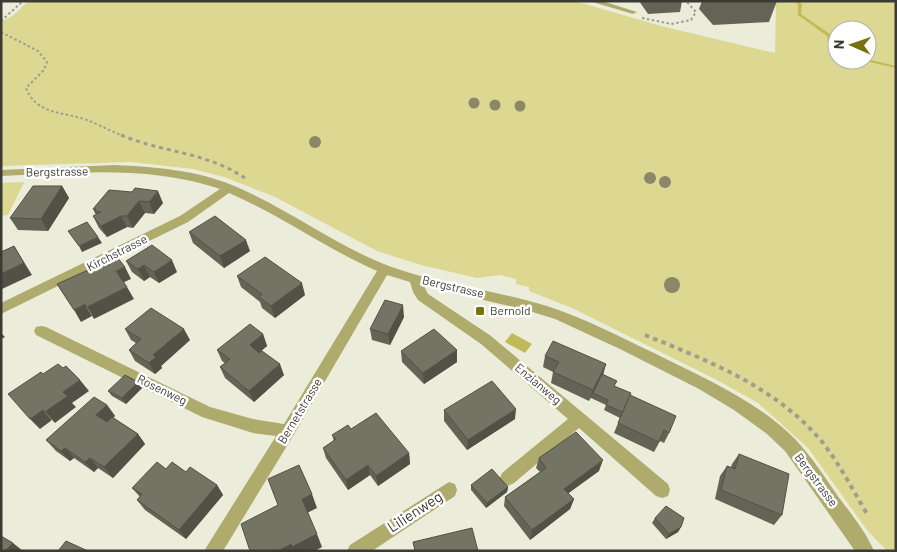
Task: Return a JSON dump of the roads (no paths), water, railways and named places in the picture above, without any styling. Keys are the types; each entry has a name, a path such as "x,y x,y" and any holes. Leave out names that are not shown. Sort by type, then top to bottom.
{"street":[{"path":"593,1 633,14"},
{"name":"Bergstrasse","path":"1,173 148,171 194,177 228,188 348,253 384,269 415,279 497,298 562,317 621,343 725,396 758,416 789,444 826,492 865,551"},
{"name":"Kirchstrasse","path":"1,309 184,219 228,188"},
{"name":"Bernetstrasse","path":"213,551 288,431 384,269"},
{"name":"Enzianweg","path":"415,279 423,298 486,340 662,490"},
{"name":"Rosenweg","path":"41,331 207,412 252,426 288,431"},
{"path":"508,478 580,419"},
{"name":"Lilienweg","path":"356,551 448,490"}],"waterway":[{"path":"797,1 800,5 799,14 827,34"},
{"path":"877,62 896,67"}],"place":[{"name":"Bernold","path":"480,311"}]}
